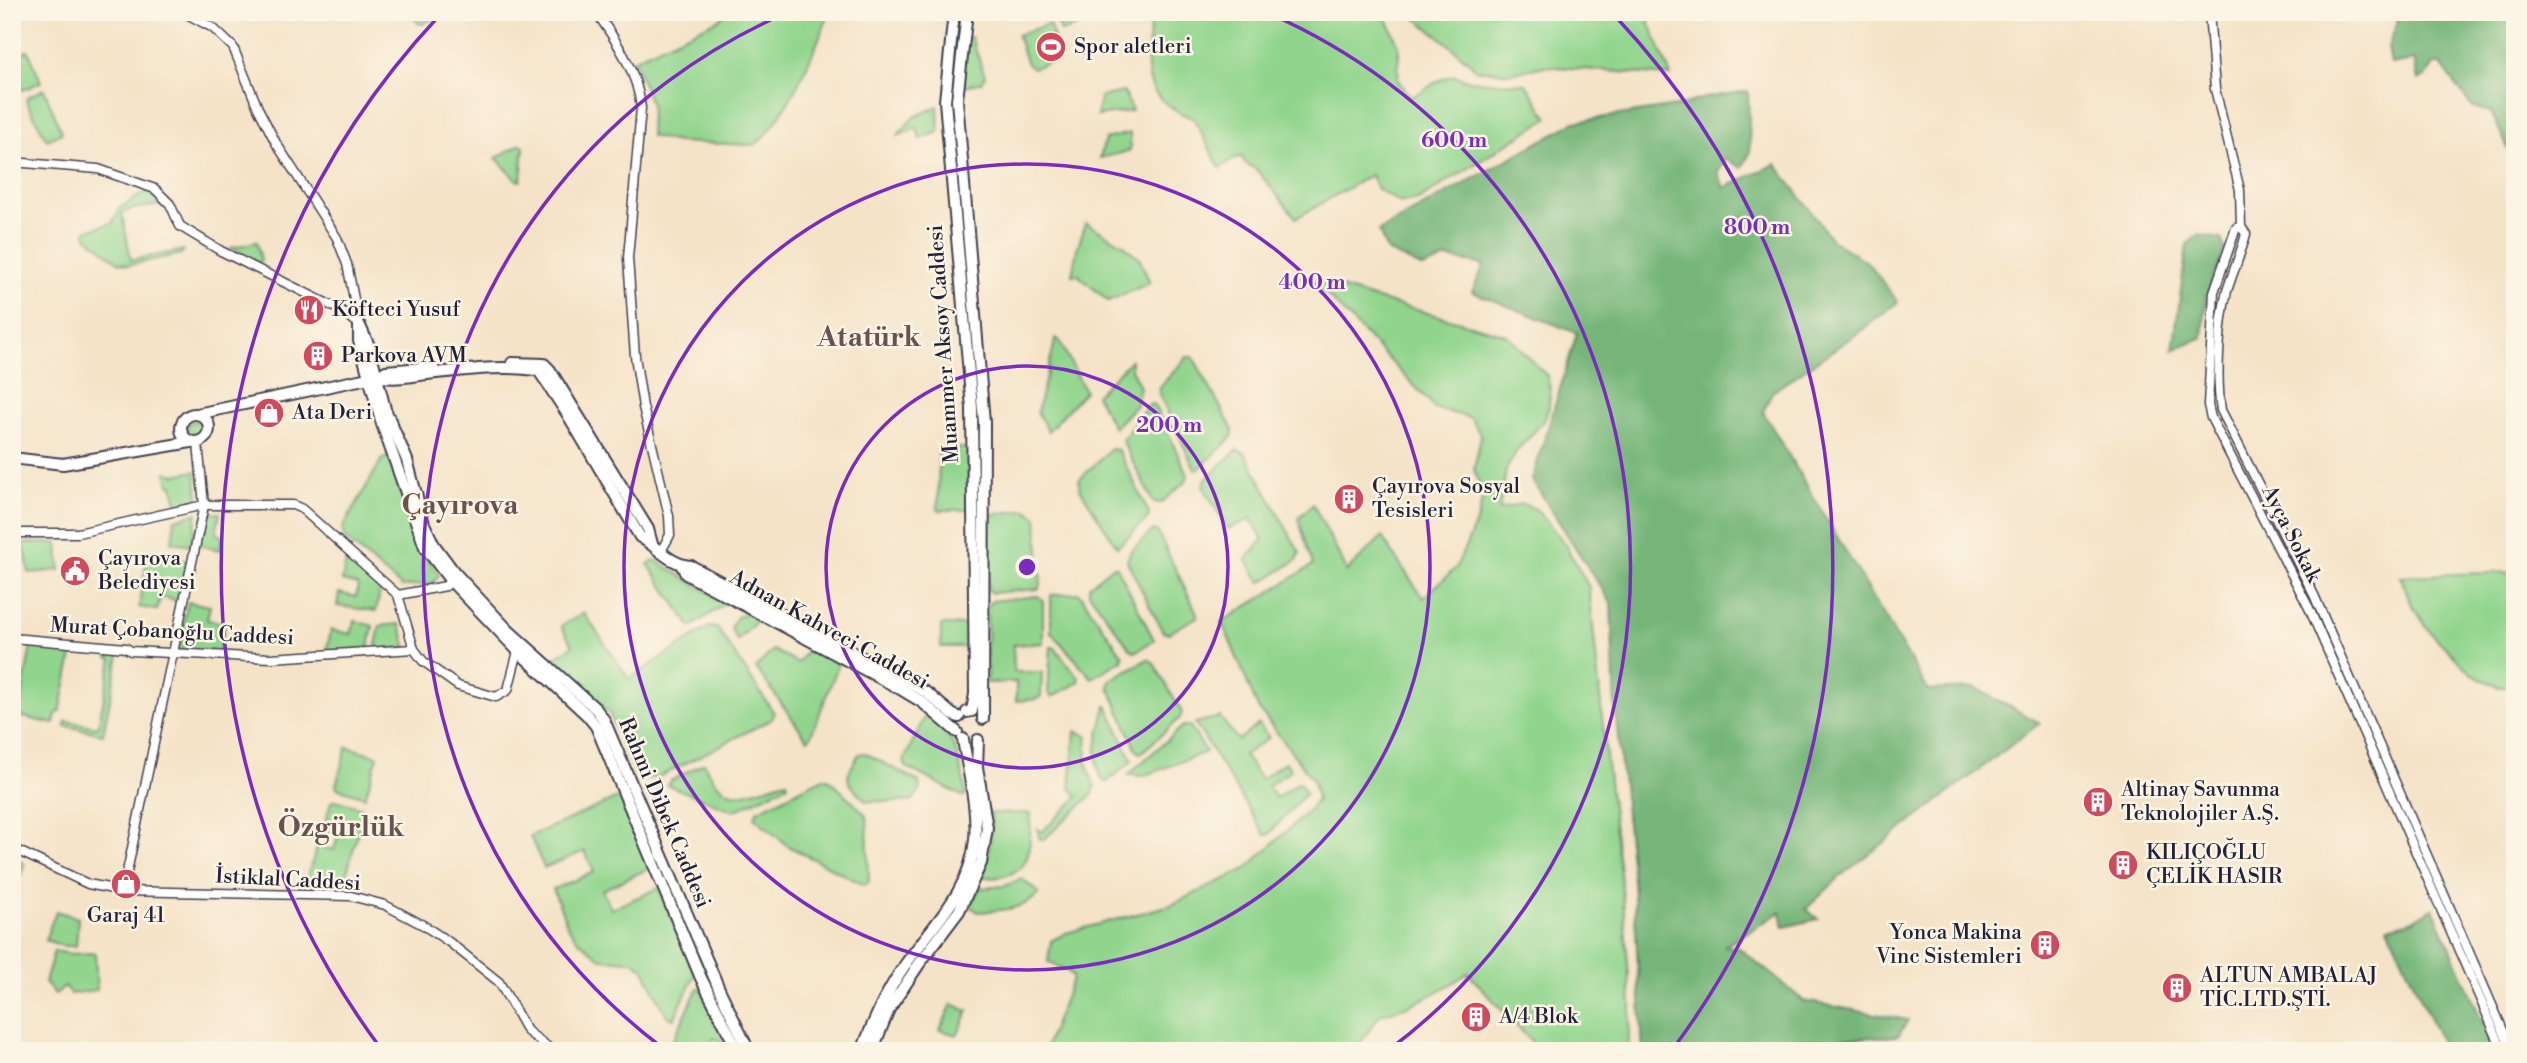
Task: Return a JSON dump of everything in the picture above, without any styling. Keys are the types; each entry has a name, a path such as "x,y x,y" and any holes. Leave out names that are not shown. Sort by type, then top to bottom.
{"main road":[{"name":"Muammer Aksoy Caddesi","path":"954,12 945,101 972,408 975,694 972,710 963,715"},
{"path":"872,1051 889,1009 959,912 981,863 987,828 977,767 978,740 985,728 984,422 957,100 967,12"},
{"name":"Rahmi Dibek Caddesi","path":"359,324 359,341 410,471 424,524 434,545 454,572 508,630 596,709 604,720 720,991 749,1051"},
{"name":"Adnan Kahveci Caddesi","path":"373,377 386,371 446,365 532,362 544,364 641,517 652,544 660,554 682,566 691,566 891,673 927,693 953,715 963,715"},
{"name":"Rahmi Dibek Caddesi","path":"373,377 382,424 420,536 430,556 517,652 596,726 701,978 738,1051"},
{"path":"190,440 182,422 188,415 373,377"},
{"path":"12,458 63,464 164,447 207,436 208,422 218,410"},
{"path":"197,414 208,422"},
{"name":"Adnan Kahveci Caddesi","path":"682,566 686,573 927,705 960,736"},
{"path":"862,1051 885,997 906,963 951,906 969,868 975,842 976,818 956,724 963,715 976,713 983,719"},
{"path":"960,736 970,741 978,740"}],"street":[{"name":"Rahmi Dibek Caddesi","path":"183,12 213,28 233,47 264,119 288,163 341,245 359,324"},
{"path":"596,12 618,47 639,91 640,108 628,258 635,356 643,407 669,516 670,535 660,554"},
{"name":"Ayça Sokak","path":"2209,12 2215,89 2240,190 2241,227 2246,234 2227,292 2221,324 2221,410 2314,595 2343,661 2502,1051"},
{"path":"12,162 98,169 155,189 170,204 180,226 221,251 340,310 359,324"},
{"name":"Ayça Sokak","path":"2241,227 2236,228 2214,292 2208,405 2211,418 2309,608 2512,1051"},
{"path":"123,891 204,505 190,440"},
{"path":"12,533 78,533 204,505 293,505 310,516 398,595 414,649 423,660 458,686 496,697 508,690 517,652"},
{"path":"398,595 446,586 450,580"},
{"name":"Murat Çobanoğlu Caddesi","path":"12,638 127,648 131,651 271,658 414,649"},
{"name":"İstiklal Caddesi","path":"12,848 88,884 123,891 351,896 385,905 444,939 499,982 527,1031 553,1051"}],"green space":[{"path":"411,12 447,12 423,24 418,23"},
{"path":"725,12 830,12 787,104 765,135 754,145 678,142 650,136 651,105 634,59 720,19"},
{"path":"1054,12 1087,12 1090,22 1061,32"},
{"path":"1151,12 1384,12 1399,46 1398,81 1412,97 1454,75 1469,81 1526,84 1548,118 1418,200 1401,203 1377,189 1371,175 1296,218 1256,169 1245,163 1242,157 1235,158 1220,168 1194,119 1161,100 1153,89 1148,63"},
{"path":"1409,12 1645,12 1671,76 1545,66 1511,73 1477,70"},
{"path":"2392,12 2515,12 2515,163 2491,112 2472,107 2441,64 2434,64 2426,77 2418,80 2414,60 2391,64 2388,47 2398,21"},
{"path":"1049,24 1059,52 1056,60 1033,68 1027,64 1017,35"},
{"path":"967,37 971,37 985,76 982,82 962,87"},
{"path":"28,50 41,82 23,90 13,61 14,57"},
{"path":"44,89 62,133 47,140 26,101 28,97"},
{"path":"1748,91 1750,153 1742,168 1726,159 1718,172 1724,188 1776,164 1833,241 1867,262 1898,302 1772,392 1763,412 1928,690 1975,688 2040,723 1842,875 1806,909 1818,919 1784,927 1781,912 1725,946 1739,948 1804,1001 1908,1020 1898,1036 1777,1042 1754,1051 1643,1051 1633,881 1615,708 1611,603 1532,480 1577,333 1472,292 1484,265 1447,258 1423,268 1387,251 1379,231 1575,122 1682,105 1704,98"},
{"path":"1124,92 1132,111 1097,116 1100,97"},
{"path":"938,106 939,132 920,139 917,128 897,136 914,117"},
{"path":"1130,133 1130,151 1100,158 1105,139"},
{"path":"521,144 524,146 521,181 496,158"},
{"path":"146,192 162,205 131,209 122,214 131,260 184,251 181,254 129,265 118,262 87,237 85,231 112,223 120,208"},
{"path":"1086,223 1123,244 1139,258 1150,283 1108,301 1078,275 1072,275"},
{"path":"2199,235 2221,239 2225,249 2206,297 2203,337 2173,350 2187,244"},
{"path":"257,242 261,260 259,264 231,248"},
{"path":"1297,274 1507,335 1547,376 1550,389 1549,407 1544,421 1517,450 1506,470 1499,510 1522,504 1536,509 1563,541 1589,587 1623,898 1631,1005 1628,1051 1540,1051 1468,973 1426,998 1381,1014 1354,1051 1044,1051 1073,978 1068,971 1048,962 1051,941 1066,933 1171,905 1246,869 1317,800 1313,780 1258,708 1222,622 1313,565 1298,518 1313,504 1347,571 1382,537 1423,598 1456,568 1478,518 1483,496 1474,469 1481,436 1471,418 1433,408 1325,293 1304,284"},
{"path":"1056,338 1085,391 1048,431 1037,412"},
{"path":"1187,357 1193,357 1233,430 1232,437 1199,469 1195,469 1159,394 1160,387"},
{"path":"1131,360 1131,369 1140,387 1136,405 1114,428 1096,395"},
{"path":"1149,404 1154,405 1188,475 1186,481 1161,503 1153,502 1122,440"},
{"path":"192,421 198,421 203,429 201,435 192,437 187,432 187,426"},
{"path":"939,448 969,448 968,510 938,510"},
{"path":"1110,449 1118,450 1149,513 1148,518 1117,547 1080,489 1079,480"},
{"path":"1237,450 1245,453 1300,553 1297,560 1262,582 1246,559 1263,540 1251,519 1228,529 1203,486 1205,480"},
{"path":"389,458 421,547 439,575 433,583 402,587 345,539 342,529 381,461"},
{"path":"196,471 198,501 177,505 173,485 169,485 166,472 175,475"},
{"path":"1027,510 1037,517 1041,585 1038,589 992,593 988,590 988,519 993,514"},
{"path":"197,513 192,545 172,542 175,519"},
{"path":"220,513 216,534 223,536 220,550 199,545 206,516"},
{"path":"1153,530 1157,531 1197,613 1197,617 1169,633 1163,632 1127,561 1130,552"},
{"path":"24,543 58,543 60,570 29,573"},
{"path":"148,553 188,561 179,601 161,597 157,610 139,607"},
{"path":"347,556 381,587 376,611 337,606 339,593 356,597 358,585 342,581"},
{"path":"655,560 726,603 691,627 648,564"},
{"path":"1113,566 1117,567 1154,640 1135,652 1089,593 1089,586"},
{"path":"2515,572 2515,686 2498,687 2471,673 2431,633 2413,607 2400,576"},
{"path":"1079,593 1123,656 1122,660 1092,678 1051,632 1051,595"},
{"path":"1038,596 1043,601 1043,643 1013,645 1014,672 1042,672 1041,696 1037,699 1016,701 1016,682 987,683 987,606 992,601"},
{"path":"188,602 210,606 207,620 225,623 219,652 181,650 178,646"},
{"path":"584,613 629,679 709,627 717,628 774,713 772,719 659,777 644,779 636,775 609,713 564,673 554,658 573,646 561,626"},
{"path":"748,613 758,620 737,641 731,627 737,617"},
{"path":"355,621 373,626 369,648 329,652 327,649 331,630 351,634"},
{"path":"400,624 407,648 379,650 376,645 380,626"},
{"path":"941,625 966,625 966,647 941,647"},
{"path":"31,646 73,651 60,712 56,714 54,724 18,716"},
{"path":"1051,647 1055,648 1079,678 1079,682 1052,697 1048,693"},
{"path":"814,649 837,662 838,666 810,738 807,739 756,668 773,650 798,663 807,650"},
{"path":"109,653 119,655 103,734 65,726 66,721 98,727 112,659 108,658"},
{"path":"1148,659 1153,662 1182,712 1180,718 1141,753 1137,751 1109,687 1110,680"},
{"path":"1106,706 1132,761 1107,782 1103,781 1097,763 1099,735"},
{"path":"927,712 951,739 961,770 966,794 964,797 906,767 904,760"},
{"path":"1220,717 1238,740 1259,724 1269,738 1244,755 1261,779 1285,762 1291,770 1268,786 1276,798 1299,782 1306,793 1268,835 1265,835 1195,723"},
{"path":"1183,726 1190,726 1206,752 1143,776 1128,775"},
{"path":"1075,731 1088,736 1087,762 1095,786 1093,794 1043,840 1039,838 1038,829 1042,832 1078,797 1070,787"},
{"path":"347,747 378,756 365,797 337,788"},
{"path":"865,753 919,782 920,790 913,800 866,801 848,779 859,754"},
{"path":"704,763 712,778 729,792 749,792 787,781 788,785 734,811 667,785"},
{"path":"823,778 830,780 865,814 869,882 864,885 788,846 755,818 757,811"},
{"path":"620,797 650,868 602,890 611,909 659,888 695,974 674,1019 667,1016 643,968 633,961 601,959 577,939 568,927 553,889 594,872 585,851 544,868 530,836"},
{"path":"633,798 744,1051 712,992 631,799"},
{"path":"335,800 364,811 344,883 307,886 305,883 317,847 334,850 338,835 323,830 331,802"},
{"path":"991,813 1031,813 1030,844 1026,861 1016,871 996,877 982,876 990,845"},
{"path":"12,857 24,863 24,866 12,897"},
{"path":"1022,879 1039,893 1026,903 1011,908 978,912 970,906 980,888 1005,886"},
{"path":"2433,908 2495,1051 2445,1051 2388,927 2412,921"},
{"path":"56,911 78,918 76,946 64,946 45,940"},
{"path":"54,951 71,954 95,953 97,990 70,994 65,987 55,994 45,983"},
{"path":"698,988 701,988 729,1046 714,1038 707,1051 668,1051"},
{"path":"952,1004 968,1011 956,1035 940,1030"}],"place":[{"name":"Spor aletleri","path":"1051,47"},
{"name":"Köfteci Yusuf","path":"309,310"},
{"name":"Parkova AVM","path":"318,356"},
{"name":"Ata Deri","path":"269,413"},
{"name":"Çayırova Sosyal Tesisleri","path":"1349,499"},
{"name":"Çayırova Belediyesi","path":"75,571"},
{"name":"Altinay Savunma Teknolojiler A.Ş.","path":"2098,802"},
{"name":"KILIÇOĞLU ÇELİK HASIR","path":"2123,865"},
{"name":"Garaj 41","path":"126,884"},
{"name":"Yonca Makina Vinc Sistemleri","path":"2045,945"},
{"name":"ALTUN AMBALAJ TİC.LTD.ŞTİ.","path":"2177,988"},
{"name":"A/4 Blok","path":"1476,1017"}],"district":[{"name":"Atatürk","path":"869,337"},
{"name":"Çayırova","path":"460,505"},
{"name":"Özgürlük","path":"341,827"}]}
